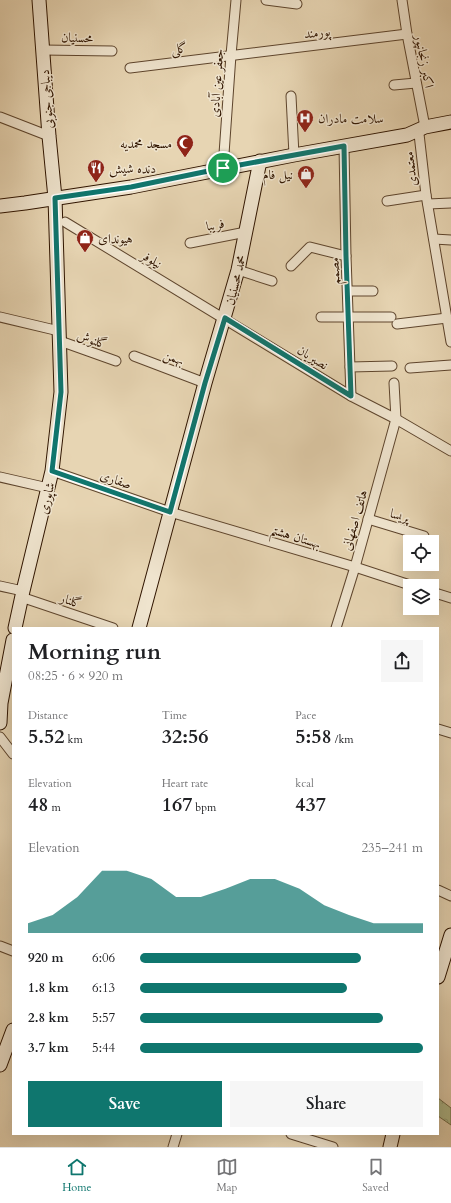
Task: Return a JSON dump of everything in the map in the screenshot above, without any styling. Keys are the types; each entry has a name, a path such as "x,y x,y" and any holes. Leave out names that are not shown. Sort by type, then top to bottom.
{"street":[{"name":"دیباجی جنوبی","path":"39,0 55,198"},
{"name":"جعفر عین آبادی","path":"223,168 236,0"},
{"path":"266,0 297,4"},
{"name":"اکبر زنجانپور","path":"402,0 416,83 417,132"},
{"name":"پورمند","path":"231,55 407,34"},
{"name":"محسنیان","path":"43,50 112,50"},
{"name":"گلی","path":"130,68 231,55"},
{"path":"394,84 416,83"},
{"path":"291,96 294,155"},
{"path":"0,117 49,136"},
{"path":"0,206 131,187 223,168 417,132 451,122"},
{"path":"417,132 437,134 451,131"},
{"name":"معتمدی","path":"417,132 451,342"},
{"name":"مصمم","path":"344,146 351,396"},
{"name":"محمد محسنیان","path":"139,627 205,383 238,270 260,161"},
{"name":"شاپوری","path":"15,627 52,471 61,392 55,198"},
{"path":"387,201 427,199 451,204"},
{"name":"نیلوفر","path":"66,222 225,318"},
{"name":"فریبا","path":"190,243 246,232"},
{"path":"434,239 451,240"},
{"path":"291,266 310,247 346,256"},
{"path":"238,270 272,281"},
{"path":"348,291 372,291"},
{"name":"گلنوش","path":"0,317 59,336 116,361"},
{"path":"321,317 394,320 447,318"},
{"name":"نصیریان","path":"225,318 351,396 451,451"},
{"name":"بهمن","path":"134,356 205,383"},
{"path":"410,368 451,365"},
{"path":"350,367 392,366"},
{"name":"هاتف اصفهانی","path":"336,627 355,567 396,420 394,383"},
{"name":"صفاری","path":"52,471 170,512"},
{"path":"0,477 48,488"},
{"name":"بهستان هشتم","path":"170,512 403,583"},
{"name":"پریسا","path":"368,519 421,535"},
{"name":"گلنار","path":"0,586 110,627"},
{"path":"439,594 451,598"},
{"path":"0,723 0,702 12,645"},
{"path":"439,729 451,733"},
{"path":"0,737 12,753"},
{"path":"439,890 451,896"},
{"path":"439,974 451,935"},
{"path":"0,946 12,951"},
{"path":"4,1058 12,1033"},
{"path":"173,1147 177,1135"},
{"path":"293,1135 333,1147"},
{"path":"390,1147 393,1135"}],"green space":[{"path":"439,1099 451,1108 451,1125 439,1117"}],"place":[{"name":"سلامت مادران","path":"305,133"},
{"name":"مسجد محمدیه","path":"185,158"},
{"name":"دنده شیش","path":"96,183"},
{"name":"نیل فام","path":"306,189"},
{"name":"هیوندای","path":"85,253"}],"route":[{"path":"344,146 351,396 225,318 205,383 170,512 52,471 61,392 55,198 131,187 223,168 344,146"}]}
